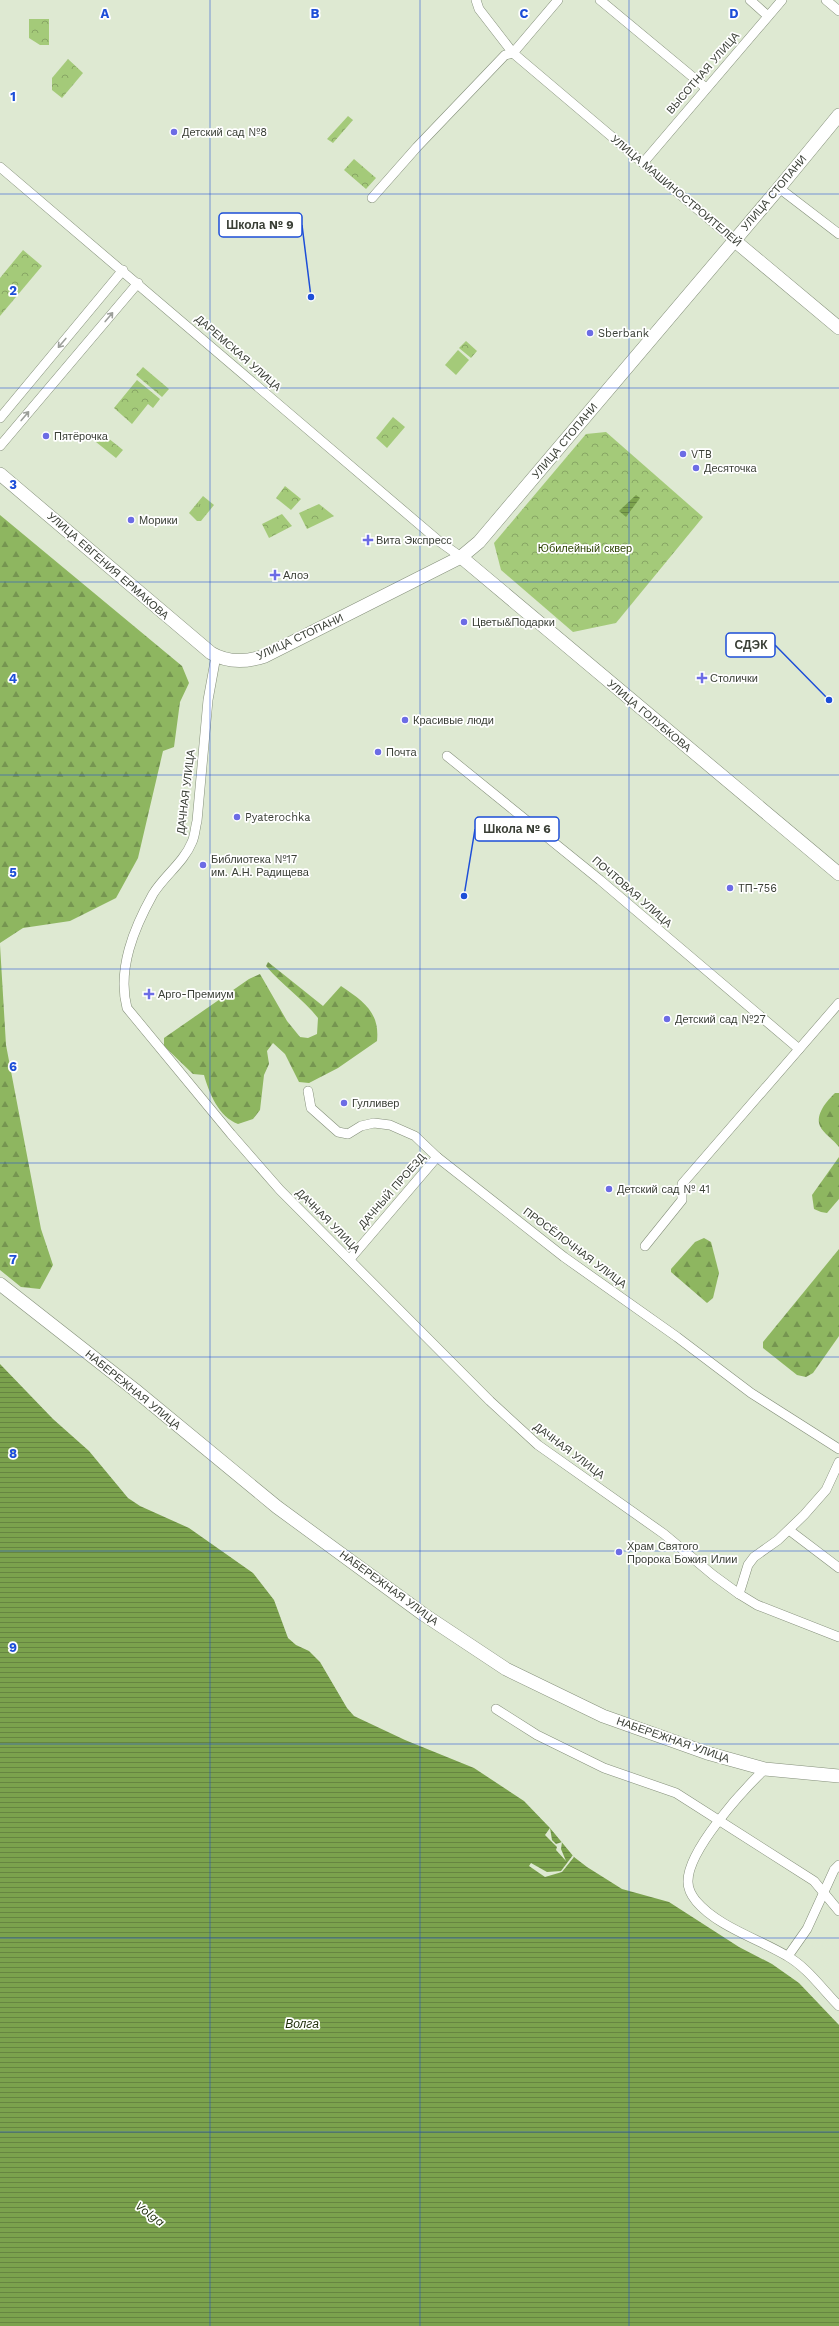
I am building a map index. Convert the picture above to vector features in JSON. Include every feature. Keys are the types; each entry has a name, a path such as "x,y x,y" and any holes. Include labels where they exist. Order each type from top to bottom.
{"street":[{"name":"УЛИЦА МАШИНОСТРОИТЕЛЕЙ","path":"476,0 479,9 513,53 839,328"},
{"path":"372,198 417,147 504,55 513,53 558,0"},
{"path":"600,0 706,88"},
{"path":"750,0 768,16"},
{"name":"ВЫСОТНАЯ УЛИЦА","path":"643,163 782,0"},
{"path":"826,0 839,11"},
{"name":"УЛИЦА СТОПАНИ","path":"216,656 239,661 264,656 460,557 488,533 735,241 839,115"},
{"name":"ДАРЕМСКАЯ УЛИЦА","path":"0,167 123,270 440,542 460,557"},
{"path":"779,188 839,234"},
{"path":"0,418 123,270"},
{"path":"0,446 138,283"},
{"name":"УЛИЦА ЕВГЕНИЯ ЕРМАКОВА","path":"0,474 192,638 216,656"},
{"name":"УЛИЦА ГОЛУБКОВА","path":"460,557 839,874"},
{"name":"ДАЧНАЯ УЛИЦА","path":"216,656 211,681 197,821 192,842 177,866 154,893 124,963 122,992 127,1008 231,1134 280,1190 490,1401 538,1445 664,1534 712,1575 739,1594 757,1605 839,1637"},
{"name":"ПОЧТОВАЯ УЛИЦА","path":"447,756 600,880 799,1049"},
{"path":"645,1246 682,1200 682,1184 839,1002"},
{"name":"ПРОСЁЛОЧНАЯ УЛИЦА","path":"308,1091 311,1108 338,1132 348,1134 361,1126 374,1123 390,1125 415,1136 437,1157 564,1257 677,1337 751,1393 839,1449"},
{"name":"ДАЧНЫЙ ПРОЕЗД","path":"350,1259 437,1157"},
{"name":"НАБЕРЕЖНАЯ УЛИЦА","path":"0,1284 134,1390 277,1507 423,1614 506,1669 603,1716 707,1753 766,1769 839,1776"},
{"path":"739,1594 748,1565 754,1557 789,1530 826,1490 839,1462"},
{"path":"789,1530 839,1568"},
{"path":"496,1709 537,1735 604,1768 676,1793 814,1881 839,1911"},
{"path":"766,1769 745,1788 719,1821 693,1865 688,1881 689,1891 697,1902 712,1914 741,1933 788,1956 810,1973 839,2006"},
{"path":"788,1956 807,1929 834,1870 839,1865"}],"green space":[{"path":"29,19 49,19 49,45 40,45 29,38"},
{"path":"68,59 83,73 62,98 52,90 52,78"},
{"path":"348,116 353,120 333,143 327,139"},
{"path":"354,159 376,178 366,189 344,170"},
{"path":"23,250 42,266 0,316 0,278"},
{"path":"466,341 477,351 471,358 459,348"},
{"path":"458,350 469,360 456,375 445,365"},
{"path":"143,367 169,389 162,397 136,375"},
{"path":"137,380 160,399 153,408 148,404 132,424 114,408"},
{"path":"393,417 405,427 387,448 376,438"},
{"name":"Юбилейный сквер","path":"606,432 703,517 616,623 573,632 501,570 494,543 586,434"},
{"path":"103,434 123,450 116,458 96,442"},
{"path":"285,486 301,499 291,510 276,498"},
{"path":"203,496 214,505 201,521 197,521 189,513"},
{"path":"319,504 334,516 307,529 299,513"},
{"path":"282,514 292,526 269,538 262,524"},
{"path":"0,515 182,666 189,683 180,702 174,747 163,751 138,858 116,898 70,921 23,928 0,943"},
{"path":"0,945 6,1045 41,1229 53,1265 40,1289 21,1287 0,1270"},
{"path":"268,962 323,1006 341,986 349,991 363,1002 373,1015 376,1022 377,1041 338,1068 309,1083 299,1082 285,1054 273,1043 267,1051 269,1064 264,1075 260,1110 253,1119 238,1124 231,1121 220,1110 212,1097 204,1075 193,1074 164,1046 164,1038 249,979 260,974 287,1021 300,1037 308,1038 317,1034 318,1018 266,966"},
{"path":"835,1093 839,1093 839,1147 820,1126 819,1121 820,1112"},
{"path":"839,1157 839,1199 827,1213 821,1212 814,1209 812,1195"},
{"path":"704,1238 711,1242 719,1273 713,1298 707,1303 671,1272 671,1269 695,1242"},
{"path":"839,1249 839,1336 813,1373 806,1377 797,1375 763,1348 763,1342"}],"water":[{"path":"636,495 640,498 626,517 619,511"},
{"name":"Волга","path":"0,1364 53,1419 89,1451 128,1498 140,1506 189,1528 253,1573 274,1600 288,1638 296,1645 309,1651 320,1662 347,1708 354,1716 405,1740 474,1768 524,1801 550,1828 574,1857 587,1867 622,1889 669,1902 739,1947 772,1964 799,1983 839,2025 839,2326 0,2326"}],"pier":[{"path":"550,1828 552,1840 556,1844 562,1842 561,1849 566,1861 556,1850 557,1847 545,1835"},
{"path":"573,1855 574,1857 562,1872 545,1877 529,1866 531,1863 547,1872 561,1871"}],"place":[{"name":"Детский сад №8","path":"174,132"},
{"name":"Школа № 9","path":"311,297"},
{"name":"Sberbank","path":"590,333"},
{"name":"Пятёрочка","path":"46,436"},
{"name":"VTB","path":"683,454"},
{"name":"Десяточка","path":"696,468"},
{"name":"Морики","path":"131,520"},
{"name":"Вита Экспресс","path":"368,540"},
{"name":"Алоэ","path":"275,575"},
{"name":"Цветы&Подарки","path":"464,622"},
{"name":"Столички","path":"702,678"},
{"name":"СДЭК","path":"829,700"},
{"name":"Красивые люди","path":"405,720"},
{"name":"Почта","path":"378,752"},
{"name":"Pyaterochka","path":"237,817"},
{"name":"Библиотека №17 им. А.Н. Радищева","path":"203,865"},
{"name":"ТП-756","path":"730,888"},
{"name":"Школа № 6","path":"464,896"},
{"name":"Арго-Премиум","path":"149,994"},
{"name":"Детский сад №27","path":"667,1019"},
{"name":"Гулливер","path":"344,1103"},
{"name":"Детский сад № 41","path":"609,1189"},
{"name":"Храм Святого Пророка Божия Илии","path":"619,1552"}],"water label":[{"name":"Volga","path":"150,2214"}]}
